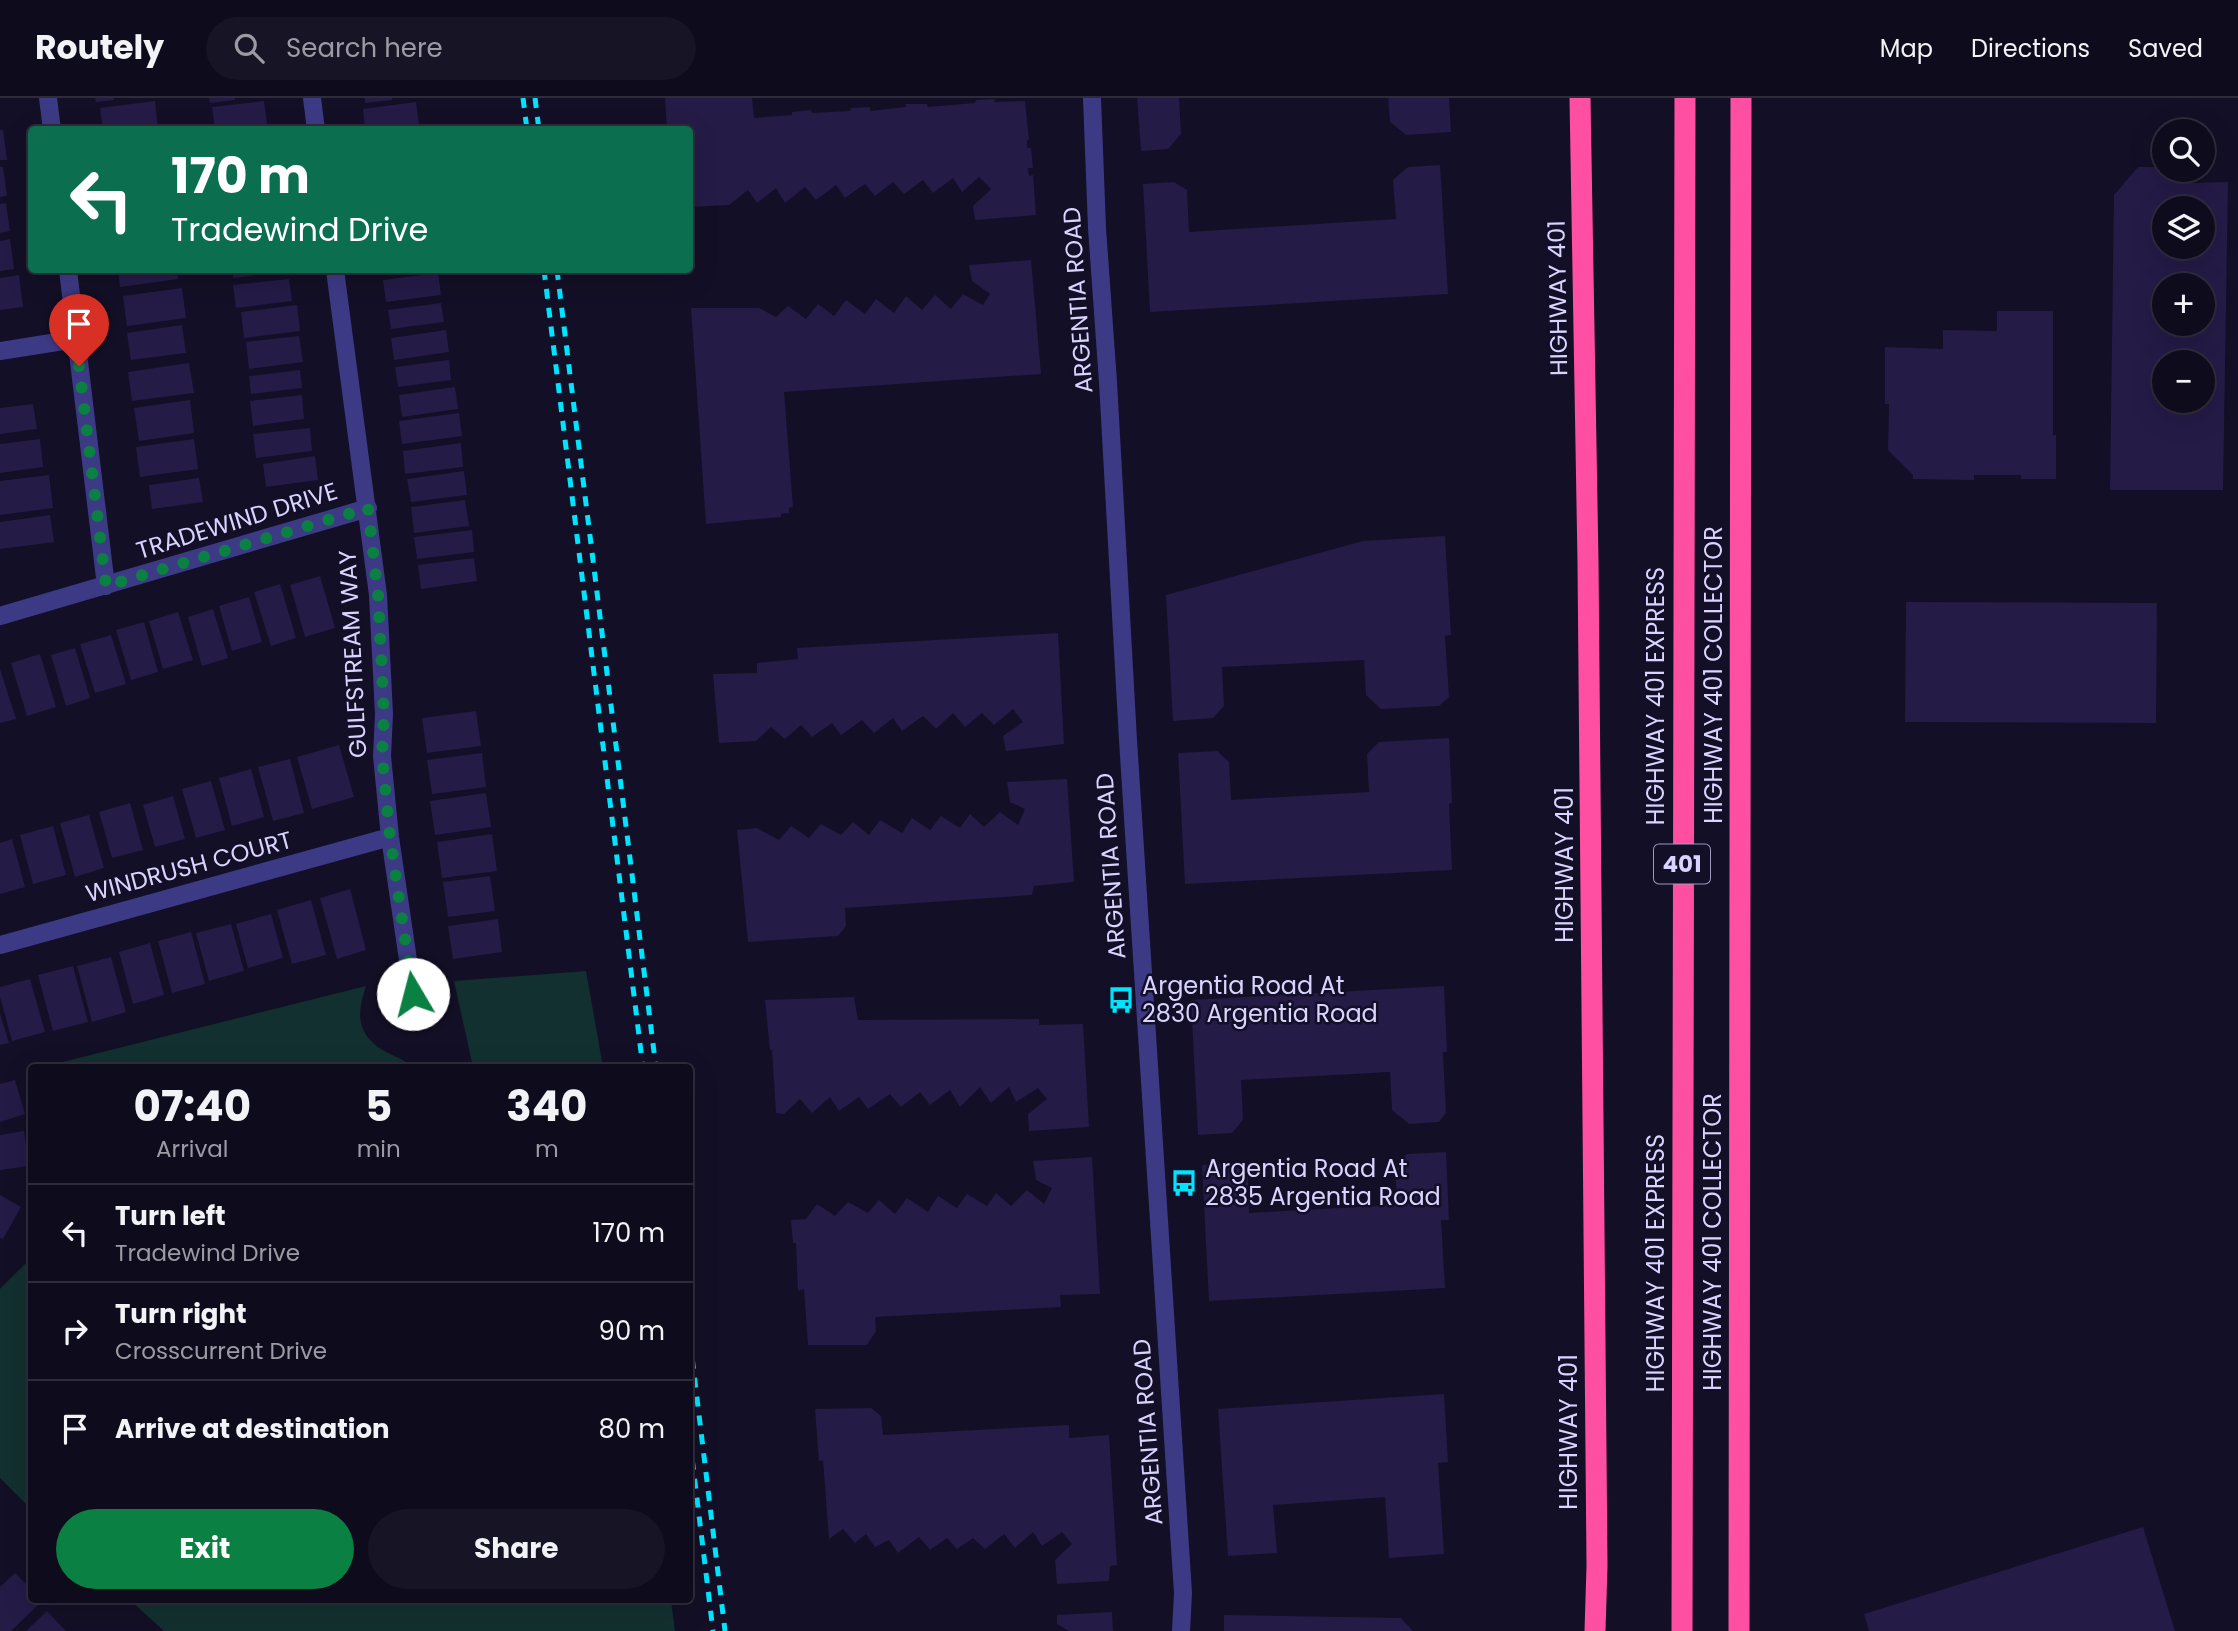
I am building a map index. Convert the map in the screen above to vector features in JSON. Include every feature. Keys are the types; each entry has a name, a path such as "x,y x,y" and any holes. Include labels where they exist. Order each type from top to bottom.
{"highway":[{"name":"HIGHWAY 401","path":"1580,98 1588,575 1597,1552 1595,1631"},
{"name":"HIGHWAY 401 EXPRESS","path":"1682,1631 1685,98"},
{"name":"HIGHWAY 401 COLLECTOR","path":"1739,1631 1741,98"}],"street":[{"path":"48,98 52,126"},
{"path":"312,98 316,126"},
{"name":"ARGENTIA ROAD","path":"1093,98 1097,228 1183,1594 1181,1631"},
{"path":"68,273 106,586"},
{"name":"GULFSTREAM WAY","path":"335,273 378,595 384,714 382,756 390,837 413,994"},
{"path":"0,351 76,339"},
{"name":"TRADEWIND DRIVE","path":"0,616 368,508"},
{"name":"WINDRUSH COURT","path":"0,945 390,837"}],"green space":[{"path":"586,971 602,1064 472,1064 454,981"},
{"path":"366,986 360,1011 365,1034 378,1047 408,1064 59,1064"},
{"path":"28,1261 28,1506 0,1478 0,1289"},
{"path":"133,1603 671,1603 675,1631 164,1631"}],"building":[{"path":"95,98 114,98 114,100 96,102"},
{"path":"209,98 235,98 235,100 210,103"},
{"path":"365,98 392,98 392,100 365,103"},
{"path":"665,98 752,98 754,118 792,115 792,112 811,110 812,113 870,107 870,111 906,107 906,104 927,104 928,107 975,103 976,100 1025,101 1029,140 1027,148 1031,148 1033,168 1028,168 1029,176 1033,175 1036,215 975,220 973,206 991,189 979,177 962,192 953,178 933,193 923,180 904,194 893,182 875,196 865,184 845,198 836,185 816,200 805,187 785,203 776,188 757,203 748,190 729,205 693,207 693,126 667,126"},
{"path":"1137,98 1179,98 1181,134 1168,149 1141,151"},
{"path":"1388,98 1449,98 1451,132 1406,135 1390,122"},
{"path":"155,101 158,126 102,126 100,108"},
{"path":"264,101 267,124 214,126 212,107"},
{"path":"416,102 419,125 365,126 363,109"},
{"path":"0,130 3,130 7,160 0,160"},
{"path":"1440,165 1448,294 1150,312 1143,184 1174,182 1187,190 1189,232 1396,219 1393,180 1408,167"},
{"path":"0,167 3,167 7,196 0,197"},
{"path":"2138,167 2152,167 2152,182 2228,182 2223,490 2110,490 2114,195"},
{"path":"6,203 10,231 0,233 0,204"},
{"path":"10,239 14,269 0,271 0,241"},
{"path":"1031,260 1041,374 784,392 793,507 789,508 789,513 781,514 781,517 706,524 691,308 759,308 776,317 788,306 806,319 818,304 834,316 846,300 865,314 876,299 894,313 906,296 922,310 935,295 951,309 963,294 983,305 990,294 972,281 969,265"},
{"path":"118,273 177,273 178,279 120,287"},
{"path":"232,273 272,273 233,278"},
{"path":"438,273 441,295 386,302 383,280"},
{"path":"19,275 23,307 0,310 0,278"},
{"path":"289,279 292,301 236,308 233,285"},
{"path":"182,288 186,318 127,326 123,296"},
{"path":"441,303 444,322 391,329 388,310"},
{"path":"297,305 300,331 244,338 241,312"},
{"path":"1997,311 2053,311 2053,435 2056,435 2056,479 2021,479 2021,475 1974,475 1974,480 1913,479 1913,475 1888,450 1889,404 1885,404 1885,347 1943,349 1943,330 1997,331"},
{"path":"182,325 186,353 131,360 127,333"},
{"path":"446,330 449,352 394,360 391,338"},
{"path":"299,336 303,362 249,369 246,342"},
{"path":"449,360 451,380 398,387 395,367"},
{"path":"189,363 194,393 132,401 128,372"},
{"path":"300,370 302,388 251,394 249,376"},
{"path":"455,387 458,409 402,417 399,395"},
{"path":"302,395 304,419 253,426 250,401"},
{"path":"190,400 194,433 139,441 134,408"},
{"path":"33,404 37,429 0,434 0,408"},
{"path":"459,413 462,436 402,444 399,421"},
{"path":"310,428 312,451 256,458 253,434"},
{"path":"40,439 43,467 0,473 0,444"},
{"path":"194,439 198,469 140,477 136,447"},
{"path":"461,443 463,467 405,474 403,451"},
{"path":"315,456 318,480 266,487 263,464"},
{"path":"464,471 467,495 411,502 407,479"},
{"path":"49,475 53,508 0,515 0,481"},
{"path":"199,478 203,502 152,509 149,485"},
{"path":"465,500 469,526 414,533 411,507"},
{"path":"50,515 54,542 0,549 0,522"},
{"path":"472,530 474,552 417,559 414,537"},
{"path":"1445,536 1451,635 1445,636 1449,697 1439,706 1381,709 1366,695 1364,660 1222,667 1224,706 1213,718 1173,721 1166,595 1363,541"},
{"path":"474,558 477,581 421,589 418,565"},
{"path":"320,576 335,628 305,637 290,585"},
{"path":"280,584 296,638 271,646 254,592"},
{"path":"249,597 262,642 232,651 219,606"},
{"path":"1906,602 2157,603 2156,723 1905,722"},
{"path":"213,609 228,658 202,666 188,617"},
{"path":"178,612 193,660 163,669 149,621"},
{"path":"144,622 158,672 131,680 116,630"},
{"path":"1058,633 1064,744 1006,751 1003,736 1023,722 1013,709 994,725 982,713 965,727 953,713 936,729 923,716 902,731 893,718 874,733 862,720 841,735 832,723 812,737 801,725 785,739 771,727 756,741 719,743 713,674 757,673 757,663 798,659 797,648"},
{"path":"111,635 126,684 95,693 80,644"},
{"path":"75,648 90,698 66,706 51,655"},
{"path":"40,654 56,707 27,716 11,663"},
{"path":"0,669 16,719 0,723"},
{"path":"476,711 481,746 427,753 422,718"},
{"path":"1449,738 1452,870 1185,884 1178,753 1217,751 1229,762 1231,800 1369,792 1367,754 1379,742"},
{"path":"339,745 354,797 312,809 297,757"},
{"path":"482,753 486,787 432,794 427,760"},
{"path":"290,759 304,813 273,821 258,767"},
{"path":"251,769 264,817 232,826 219,778"},
{"path":"1067,779 1074,882 1034,886 1032,895 845,908 846,926 838,936 748,942 737,830 757,828 779,840 791,826 809,838 821,824 841,835 853,822 869,835 880,820 902,833 912,818 930,830 941,816 960,828 970,814 984,827 1000,812 1018,825 1025,809 1010,802 1007,782"},
{"path":"211,781 225,830 196,838 182,789"},
{"path":"486,793 491,827 435,835 430,801"},
{"path":"173,796 185,839 155,847 143,805"},
{"path":"130,803 143,850 112,858 99,812"},
{"path":"89,815 104,868 75,877 60,823"},
{"path":"53,826 66,875 33,884 20,835"},
{"path":"492,834 497,871 442,878 437,842"},
{"path":"12,839 25,887 0,894 0,843"},
{"path":"490,876 495,911 448,917 443,882"},
{"path":"350,889 366,950 337,959 320,898"},
{"path":"311,900 326,955 292,964 277,910"},
{"path":"271,914 283,958 248,968 236,924"},
{"path":"498,919 502,952 453,959 448,926"},
{"path":"231,924 244,971 209,981 196,933"},
{"path":"191,932 205,984 172,993 158,941"},
{"path":"150,943 164,995 133,1004 119,952"},
{"path":"111,957 126,1012 92,1022 77,966"},
{"path":"73,966 88,1022 53,1031 38,975"},
{"path":"30,979 45,1032 12,1041 0,997 0,987"},
{"path":"1444,986 1446,1113 1439,1122 1409,1124 1392,1110 1390,1072 1241,1080 1243,1120 1232,1133 1198,1135 1191,1000"},
{"path":"854,997 858,1020 1039,1019 1039,1025 1083,1024 1089,1127 1029,1131 1028,1114 1047,1099 1038,1088 1016,1102 1009,1087 991,1103 980,1087 960,1107 950,1090 930,1105 920,1092 901,1107 890,1094 868,1109 859,1097 839,1111 830,1097 812,1113 800,1099 784,1114 776,1113 772,1050 765,1000"},
{"path":"0,1013 9,1043 0,1045"},
{"path":"15,1080 25,1114 0,1122 0,1084"},
{"path":"24,1131 28,1166 0,1170 0,1135"},
{"path":"1446,1152 1449,1220 1441,1220 1445,1288 1209,1301 1202,1165 1233,1164 1248,1176 1249,1213 1397,1205 1395,1165 1407,1154"},
{"path":"1092,1157 1100,1294 1060,1295 1061,1307 875,1317 876,1331 867,1345 808,1345 804,1289 798,1291 796,1243 793,1243 791,1220 806,1219 817,1204 835,1216 848,1202 868,1213 879,1200 895,1214 907,1198 928,1212 938,1196 957,1208 967,1194 987,1206 996,1193 1011,1206 1027,1190 1044,1204 1052,1188 1036,1180 1033,1161"},
{"path":"0,1195 21,1207 3,1239 0,1238"},
{"path":"1444,1394 1448,1462 1438,1463 1444,1554 1389,1558 1385,1497 1273,1505 1277,1553 1228,1556 1218,1409"},
{"path":"871,1408 881,1416 883,1435 1069,1425 1069,1438 1109,1435 1117,1565 1110,1566 1109,1581 1057,1584 1055,1560 1072,1544 1062,1532 1042,1546 1033,1532 1015,1548 1004,1534 985,1549 973,1538 957,1549 947,1538 930,1550 919,1537 898,1553 889,1540 875,1547 866,1534 855,1543 843,1529 829,1539 823,1460 819,1461 815,1409"},
{"path":"2143,1527 2175,1631 1869,1631 1864,1614"},
{"path":"15,1573 28,1586 28,1603 40,1603 11,1631 0,1631 0,1587"},
{"path":"47,1611 66,1631 26,1631"},
{"path":"1112,1612 1113,1631 1069,1631 1057,1624 1057,1615"},
{"path":"1224,1615 1401,1618 1413,1631 1224,1631"}],"railway":[{"path":"523,98 526,126"},
{"path":"535,98 538,126"},
{"path":"544,273 643,1064"},
{"path":"557,273 656,1064"},
{"path":"693,1365 725,1631"},
{"path":"693,1466 713,1631"}],"place":[{"name":"Argentia Road At 2830 Argentia Road","path":"1121,1000"},
{"name":"Argentia Road At 2835 Argentia Road","path":"1184,1183"}],"route":[{"path":"79,366 106,586 368,508 378,595 384,714 382,756 390,837 413,994"}]}
